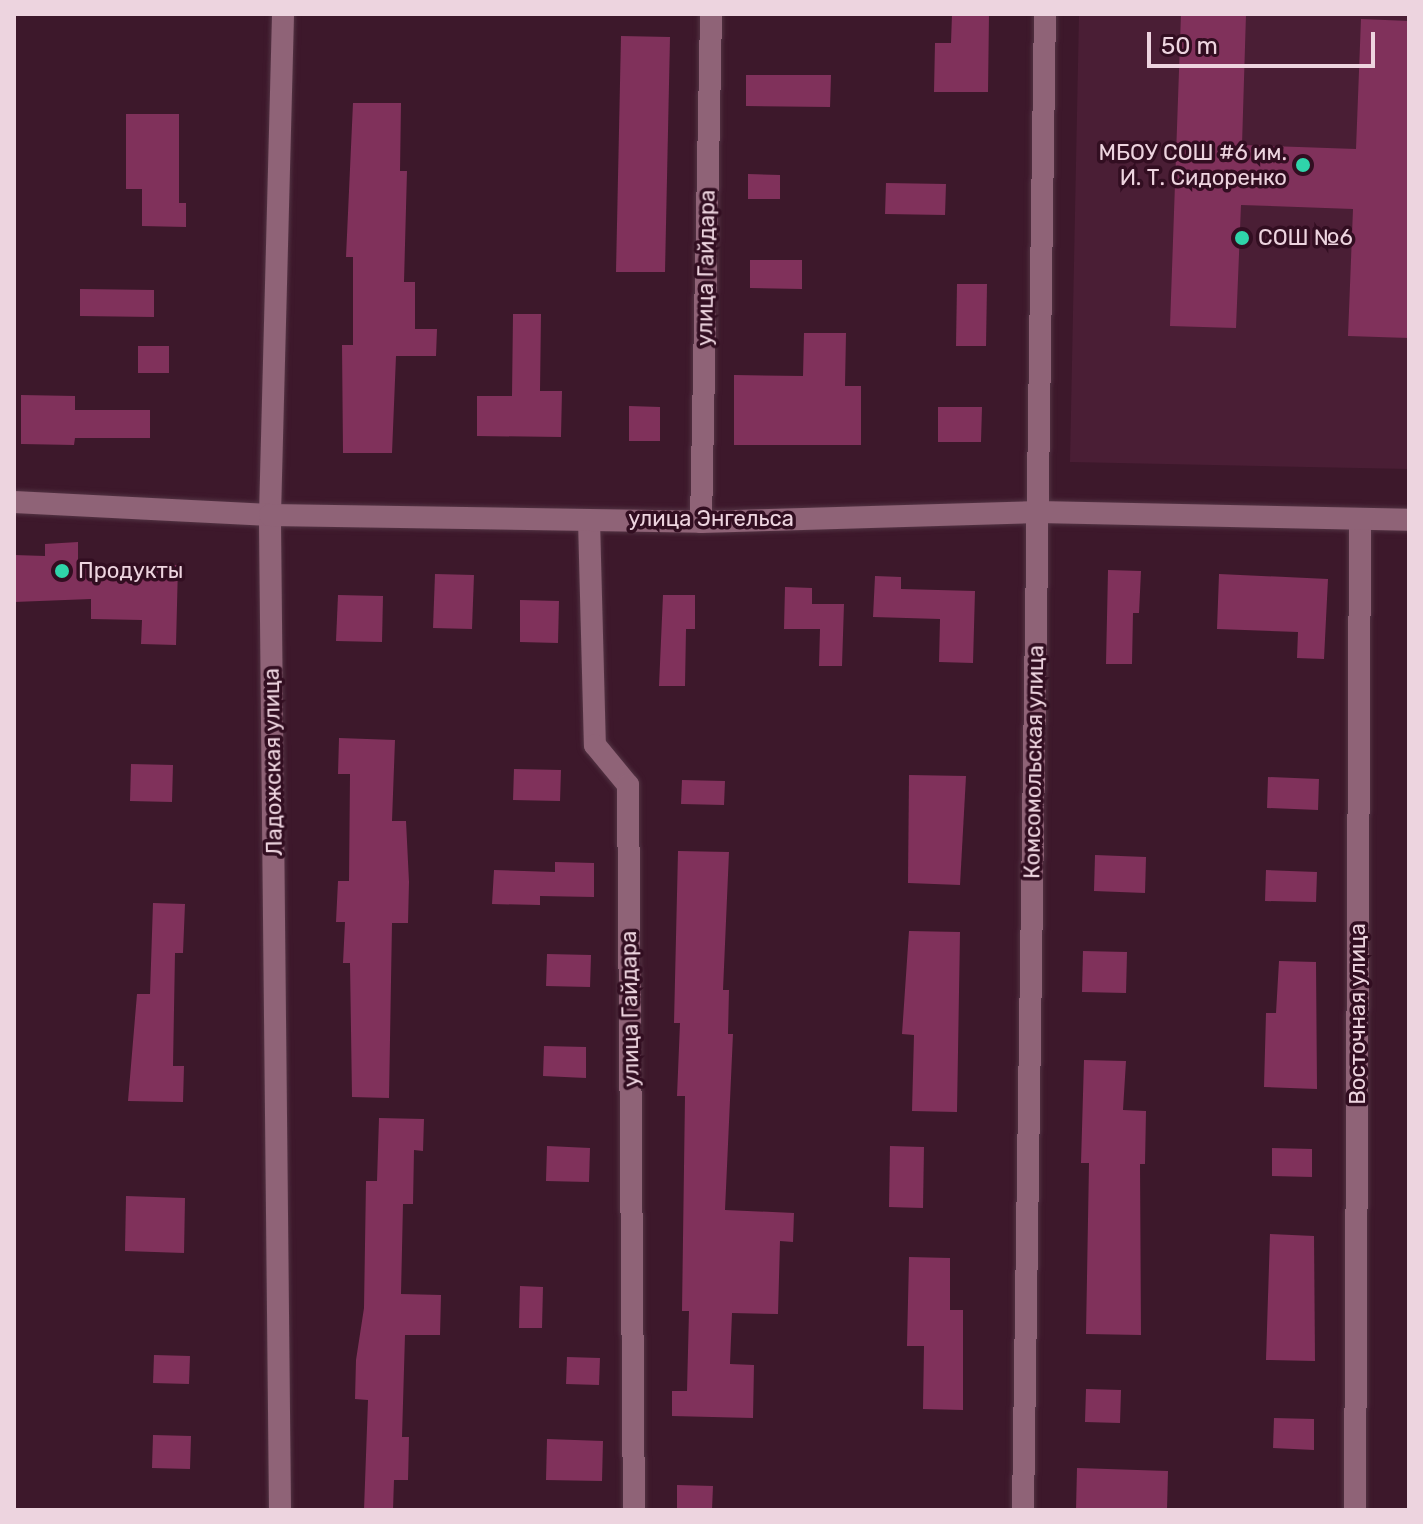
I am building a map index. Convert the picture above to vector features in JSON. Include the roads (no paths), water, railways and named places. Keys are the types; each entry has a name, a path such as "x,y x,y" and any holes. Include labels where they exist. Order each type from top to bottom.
{"street":[{"name":"Ладожская улица","path":"280,1510 270,515 283,14"},
{"name":"улица Гайдара","path":"701,522 711,14"},
{"name":"Комсомольская улица","path":"1023,1510 1045,14"},
{"name":"улица Энгельса","path":"14,502 270,515 701,522 1038,512 1409,520"},
{"name":"Восточная улица","path":"1355,1510 1360,519"},
{"name":"улица Гайдара","path":"589,520 595,745 628,785 634,1510"}],"place":[{"name":"МБОУ СОШ #6 им. И. Т. Сидоренко","path":"1303,165"},
{"name":"СОШ №6","path":"1242,238"},
{"name":"Продукты","path":"62,571"}]}
